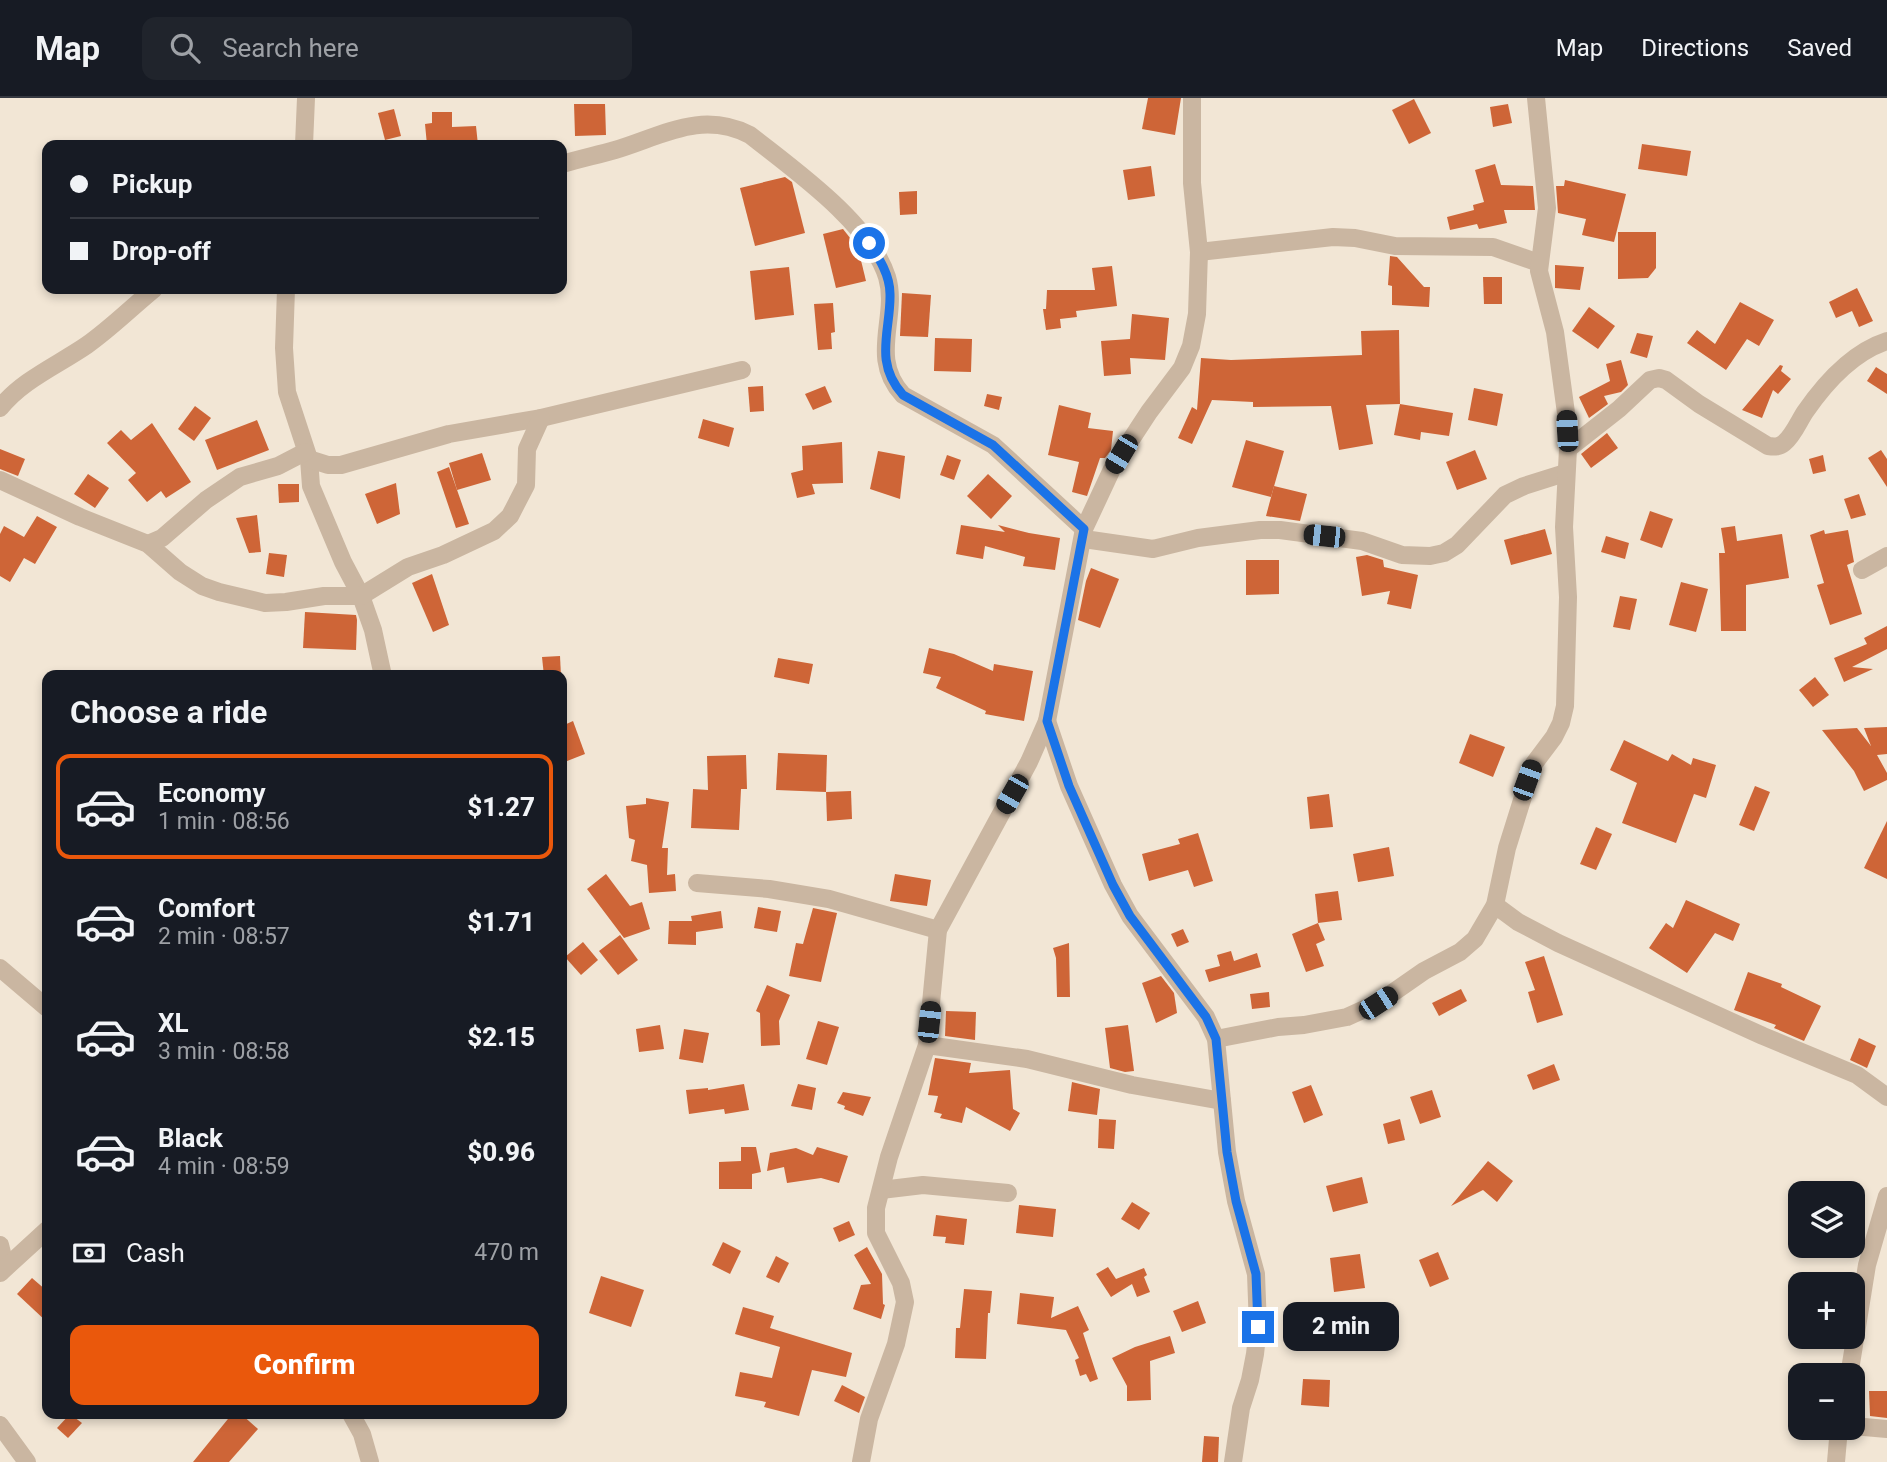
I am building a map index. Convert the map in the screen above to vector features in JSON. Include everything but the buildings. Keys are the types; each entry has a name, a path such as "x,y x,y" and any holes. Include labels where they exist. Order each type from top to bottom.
{"street":[{"path":"304,140 306,98"},
{"path":"861,1462 869,1419 896,1344 905,1301 901,1283 876,1233 876,1208 888,1157 927,1045 938,930 1029,762 1047,721 1084,534 1112,467 1182,368 1191,345 1197,314 1199,252 1192,183 1192,98"},
{"path":"1216,1039 1348,1017 1378,1003 1424,971 1460,952 1475,939 1495,905 1507,848 1533,765 1561,723 1565,706 1568,597 1564,527 1568,449 1555,332 1539,263 1547,208 1536,98"},
{"path":"567,163 616,150 665,131 701,125 732,125 750,135 853,222 880,260 891,293 884,338 894,385 903,395 993,445 1084,534 1153,549 1198,538 1280,530 1362,541 1402,555 1430,556 1444,553 1472,533 1505,495 1565,473"},
{"path":"1199,252 1333,237 1395,246 1493,247 1539,263"},
{"path":"0,408 26,384 89,344 148,294"},
{"path":"286,294 287,392 307,456 311,486 343,562 361,596 373,629 382,670"},
{"path":"1568,449 1619,409 1650,380 1659,378 1768,446 1777,447 1787,441 1816,396 1852,360 1877,344 1887,341"},
{"path":"148,544 162,538 205,500 240,477 307,456 328,465 341,465 449,433 541,418 742,370"},
{"path":"0,480 80,517 148,544 180,572 202,586 265,603 324,596 361,596 408,567 443,555 494,531 510,516 526,485 527,449 541,418"},
{"path":"1862,570 1887,556"},
{"path":"1047,721 1069,786 1113,885 1130,916 1206,1017 1216,1039 1227,1152 1236,1201 1256,1274 1258,1327 1253,1367 1241,1408 1233,1462"},
{"path":"697,883 769,889 830,899 938,930"},
{"path":"1495,905 1518,922 1558,943 1763,1036 1857,1075 1887,1097"},
{"path":"0,968 42,1004"},
{"path":"927,1045 1027,1059 1108,1080 1223,1101"},
{"path":"881,1190 923,1185 1008,1193"},
{"path":"1851,1363 1867,1265 1887,1196"},
{"path":"1,1273 42,1235"},
{"path":"0,1245 1,1273"},
{"path":"354,1419 362,1434 370,1462"},
{"path":"0,1425 27,1462"},
{"path":"1865,1427 1887,1429"},
{"path":"1836,1462 1838,1440"}],"route":[{"path":"869,243 880,260 891,293 884,338 894,385 903,395 993,445 1084,529 1047,721 1069,786 1113,885 1130,916 1206,1017 1216,1039 1227,1152 1236,1201 1256,1274 1258,1327"}]}
